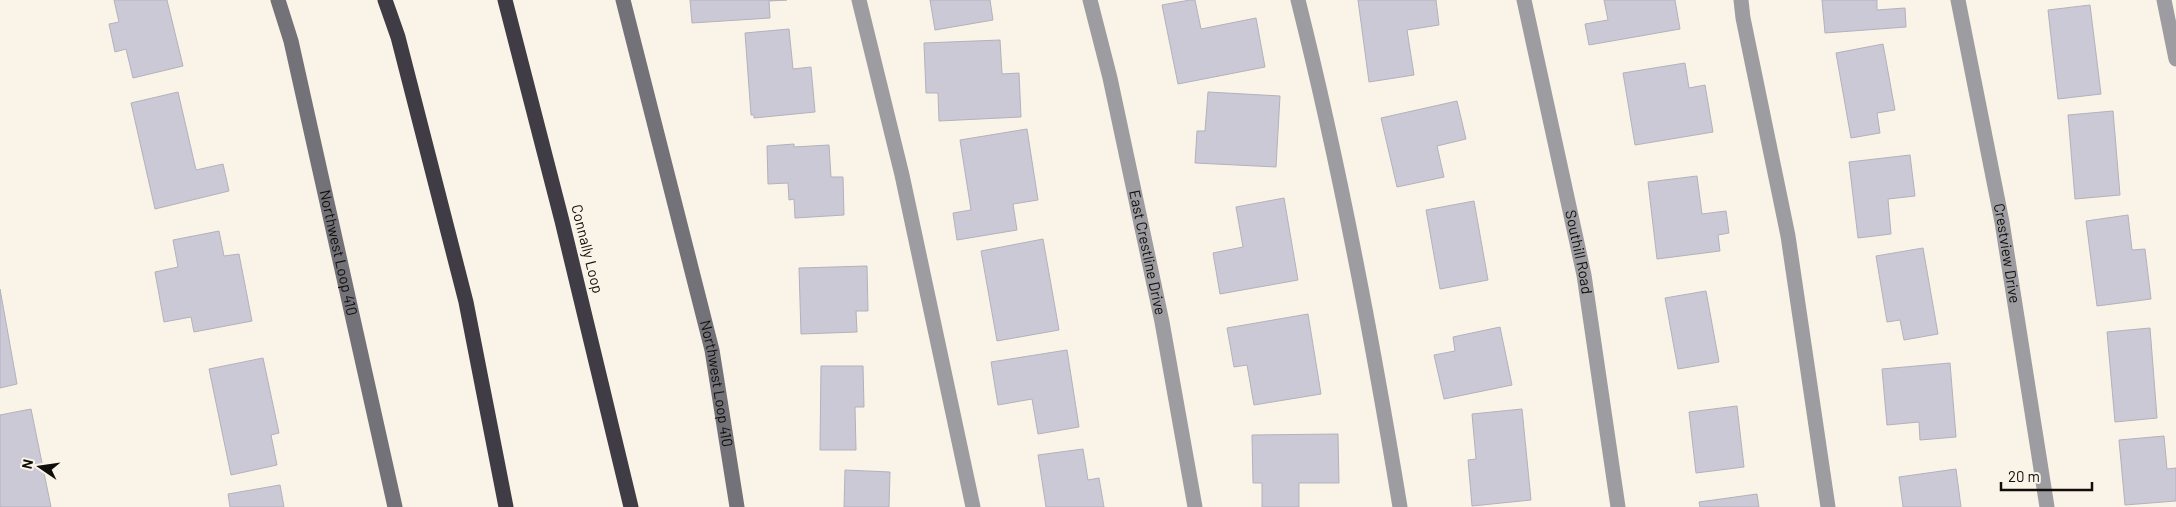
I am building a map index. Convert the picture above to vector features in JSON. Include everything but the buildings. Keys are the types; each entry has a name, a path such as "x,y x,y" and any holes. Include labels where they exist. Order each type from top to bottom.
{"highway":[{"path":"385,0 398,37 466,302 506,507"},
{"name":"Connally Loop","path":"505,0 562,221 631,507"}],"main road":[{"name":"Northwest Loop 410","path":"278,0 291,41 396,507"},
{"name":"Northwest Loop 410","path":"623,0 712,350 737,507"}],"street":[{"path":"859,0 902,175 973,507"},
{"name":"East Crestline Drive","path":"1090,0 1110,78 1162,322 1195,507"},
{"path":"1298,0 1316,71 1380,384 1400,507"},
{"name":"Southill Road","path":"1524,0 1584,276 1618,507"},
{"path":"1741,0 1743,18 1788,236 1828,507"},
{"name":"Crestview Drive","path":"1958,0 2002,222 2047,507"},
{"path":"2164,0 2176,59"}]}
